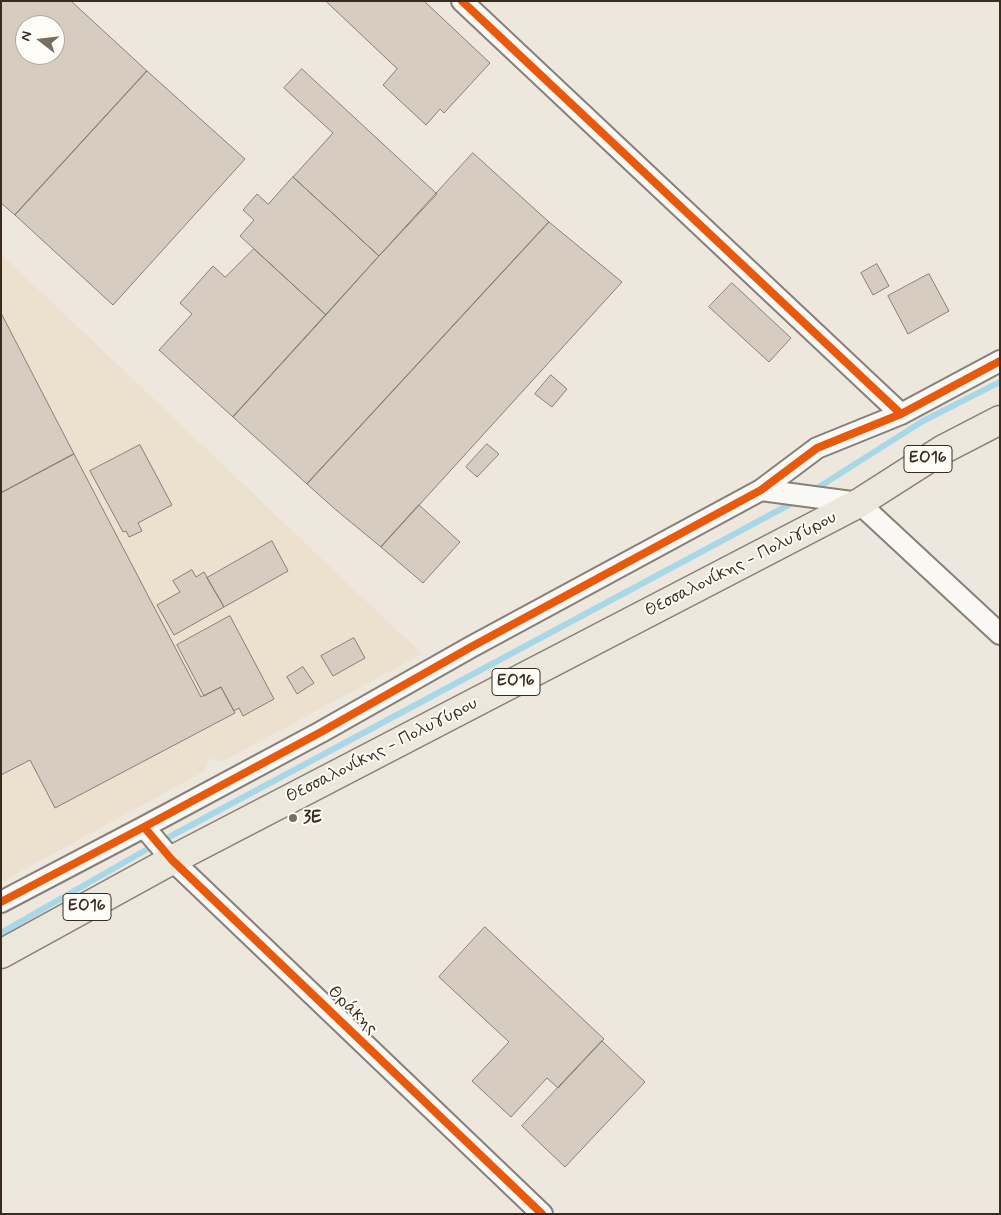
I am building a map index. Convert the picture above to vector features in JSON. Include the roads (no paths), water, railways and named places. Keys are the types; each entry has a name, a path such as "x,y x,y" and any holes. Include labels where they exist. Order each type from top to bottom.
{"main road":[{"name":"Θεσσαλονίκης - Πολυγύρου","path":"1,954 172,860 859,503 942,450 1000,420"}],"street":[{"path":"462,1 901,414"},
{"path":"1,902 321,732 470,647 761,490 817,448 901,414 1000,361"},
{"path":"761,490 859,503 1000,634"},
{"name":"Θράκης","path":"144,827 172,860 542,1214"}],"waterway":[{"path":"811,492 923,421 1000,382"},
{"path":"1,933 158,843 796,501"}],"place":[{"name":"3Ε","path":"293,818"}]}
